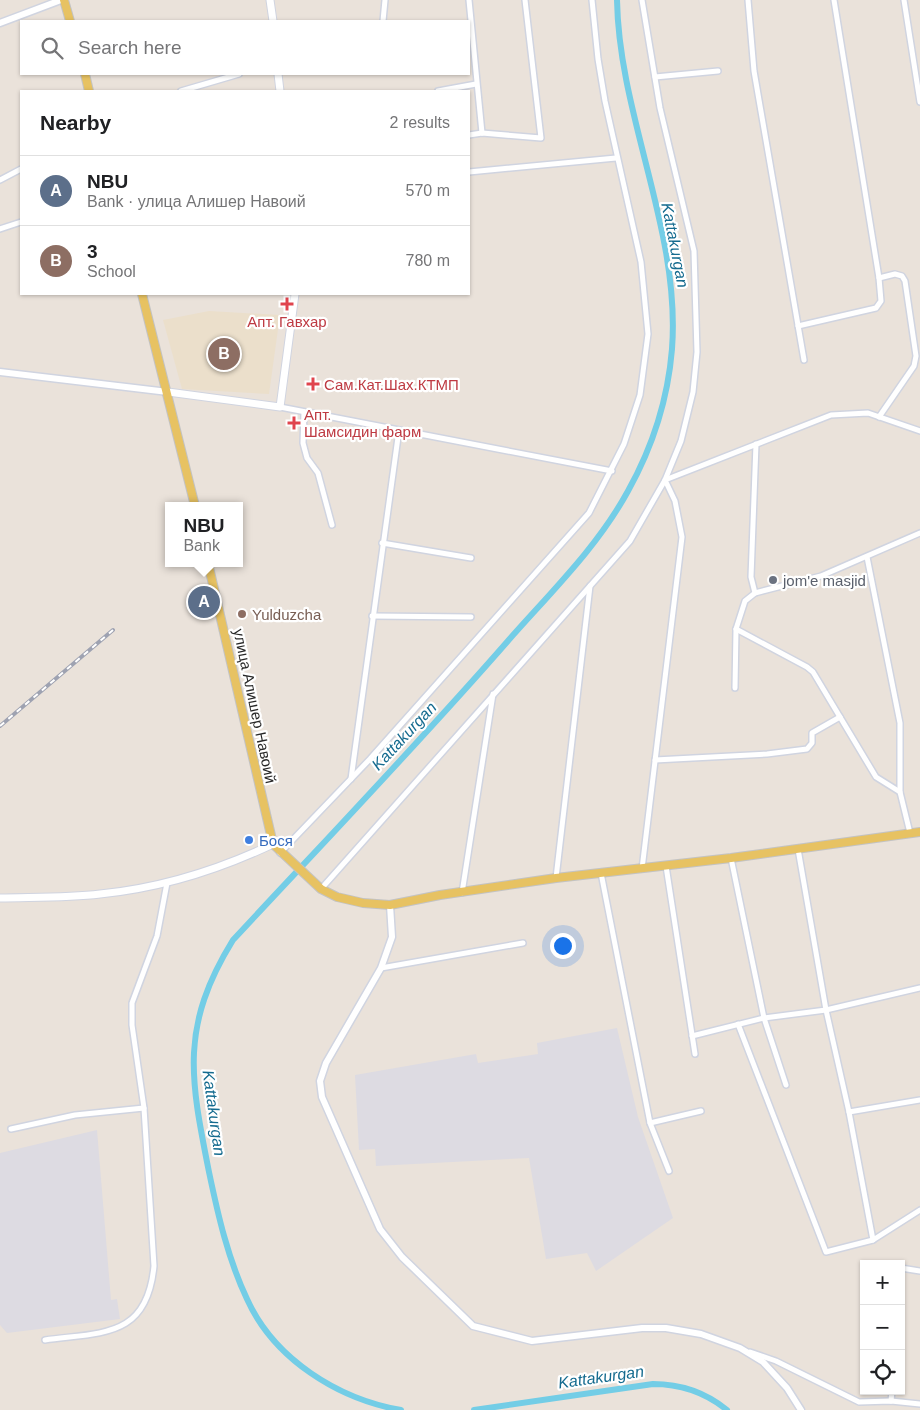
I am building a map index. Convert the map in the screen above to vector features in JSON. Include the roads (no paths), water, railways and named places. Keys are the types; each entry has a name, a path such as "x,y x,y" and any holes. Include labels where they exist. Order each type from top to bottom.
{"main road":[{"path":"63,0 70,20"},
{"path":"270,0 273,20"},
{"path":"84,75 89,90"},
{"path":"278,75 280,90"},
{"path":"142,295 194,502"},
{"path":"168,392 280,407 295,295"},
{"name":"улица Алишер Навоий","path":"209,567 273,844 280,853 321,889 354,902 390,905 440,895 462,894 556,878 732,858 920,832"},
{"path":"0,898 99,894 167,883 234,863 273,844"}],"street":[{"path":"0,23 63,0"},
{"path":"382,20 385,0"},
{"path":"468,0 470,20"},
{"path":"470,135 482,133 541,138 525,0"},
{"path":"280,853 351,780 478,636 519,594 589,513 612,471 624,444 640,395 648,334 640,262 616,158 598,59 592,0"},
{"path":"321,889 630,541 665,480 681,441 693,392 697,352 694,251 660,108 642,0"},
{"path":"748,0 754,71 804,360"},
{"path":"798,326 876,308 881,301 879,278 834,0"},
{"path":"904,0 920,102"},
{"path":"470,21 482,133"},
{"path":"655,77 718,71"},
{"path":"184,90 236,75"},
{"path":"443,90 476,84"},
{"path":"470,172 616,158"},
{"path":"0,180 20,170"},
{"path":"0,229 20,222"},
{"path":"879,278 895,274 902,276 905,281 916,356 914,366 879,417"},
{"path":"0,372 168,392"},
{"path":"280,407 612,471"},
{"path":"304,412 302,443 307,458 318,473 332,525"},
{"path":"665,480 831,415 868,413 920,431"},
{"path":"351,780 399,430"},
{"path":"755,593 751,577 756,444"},
{"path":"642,869 682,537 675,501 665,480"},
{"path":"735,688 736,629 744,601 755,593 821,576 920,533"},
{"path":"382,543 471,558"},
{"path":"867,557 900,723 900,792 910,833"},
{"path":"556,878 590,585"},
{"path":"372,616 471,617"},
{"path":"736,629 806,666 813,672 876,777 900,792"},
{"path":"462,894 494,694"},
{"path":"655,760 767,754 807,749 812,743 812,733 840,717"},
{"path":"798,849 826,1010 849,1112 872,1240"},
{"path":"732,858 764,1018 786,1085"},
{"path":"666,866 695,1054"},
{"path":"600,874 650,1123 669,1171"},
{"path":"45,1340 107,1331 128,1323 139,1315 152,1283 154,1266 144,1108 132,1025 132,1003 157,936 167,883"},
{"path":"390,905 392,937 381,968 326,1063 320,1081 322,1097 380,1229 402,1257 473,1326 532,1341 642,1328 666,1328 700,1334 776,1361 859,1402 891,1401 920,1404"},
{"path":"381,968 523,943"},
{"path":"692,1036 764,1018 826,1010 920,988"},
{"path":"738,1024 826,1252 872,1240 920,1210"},
{"path":"849,1112 920,1100"},
{"path":"11,1129 75,1116 144,1108"},
{"path":"650,1123 701,1110"},
{"path":"905,1269 920,1271"},
{"path":"740,1348 763,1362 788,1388 801,1410"},
{"path":"891,1401 892,1395"}],"waterway":[{"name":"Kattakurgan","path":"401,1410 377,1405 354,1396 310,1373 291,1358 274,1340 259,1321 247,1299 224,1237 202,1138 194,1080 197,1026 204,999 216,971 233,940 405,755 572,570 616,512 637,475 644,458 658,422 667,386 672,349 672,305 667,261 659,218 628,87 620,44 617,0"},
{"name":"Kattakurgan","path":"474,1410 653,1384 664,1384 693,1390 710,1398 727,1410"}],"railway":[{"path":"0,726 113,630"}],"place":[{"name":"Апт. Гавхар","path":"287,304"},
{"name":"3","path":"224,354"},
{"name":"Сам.Кат.Шах.КТМП","path":"313,384"},
{"name":"Апт. Шамсидин фарм","path":"294,423"},
{"name":"jom'e masjid","path":"773,580"},
{"name":"NBU","path":"204,602"},
{"name":"Yulduzcha","path":"242,614"},
{"name":"Бося","path":"249,840"}]}
